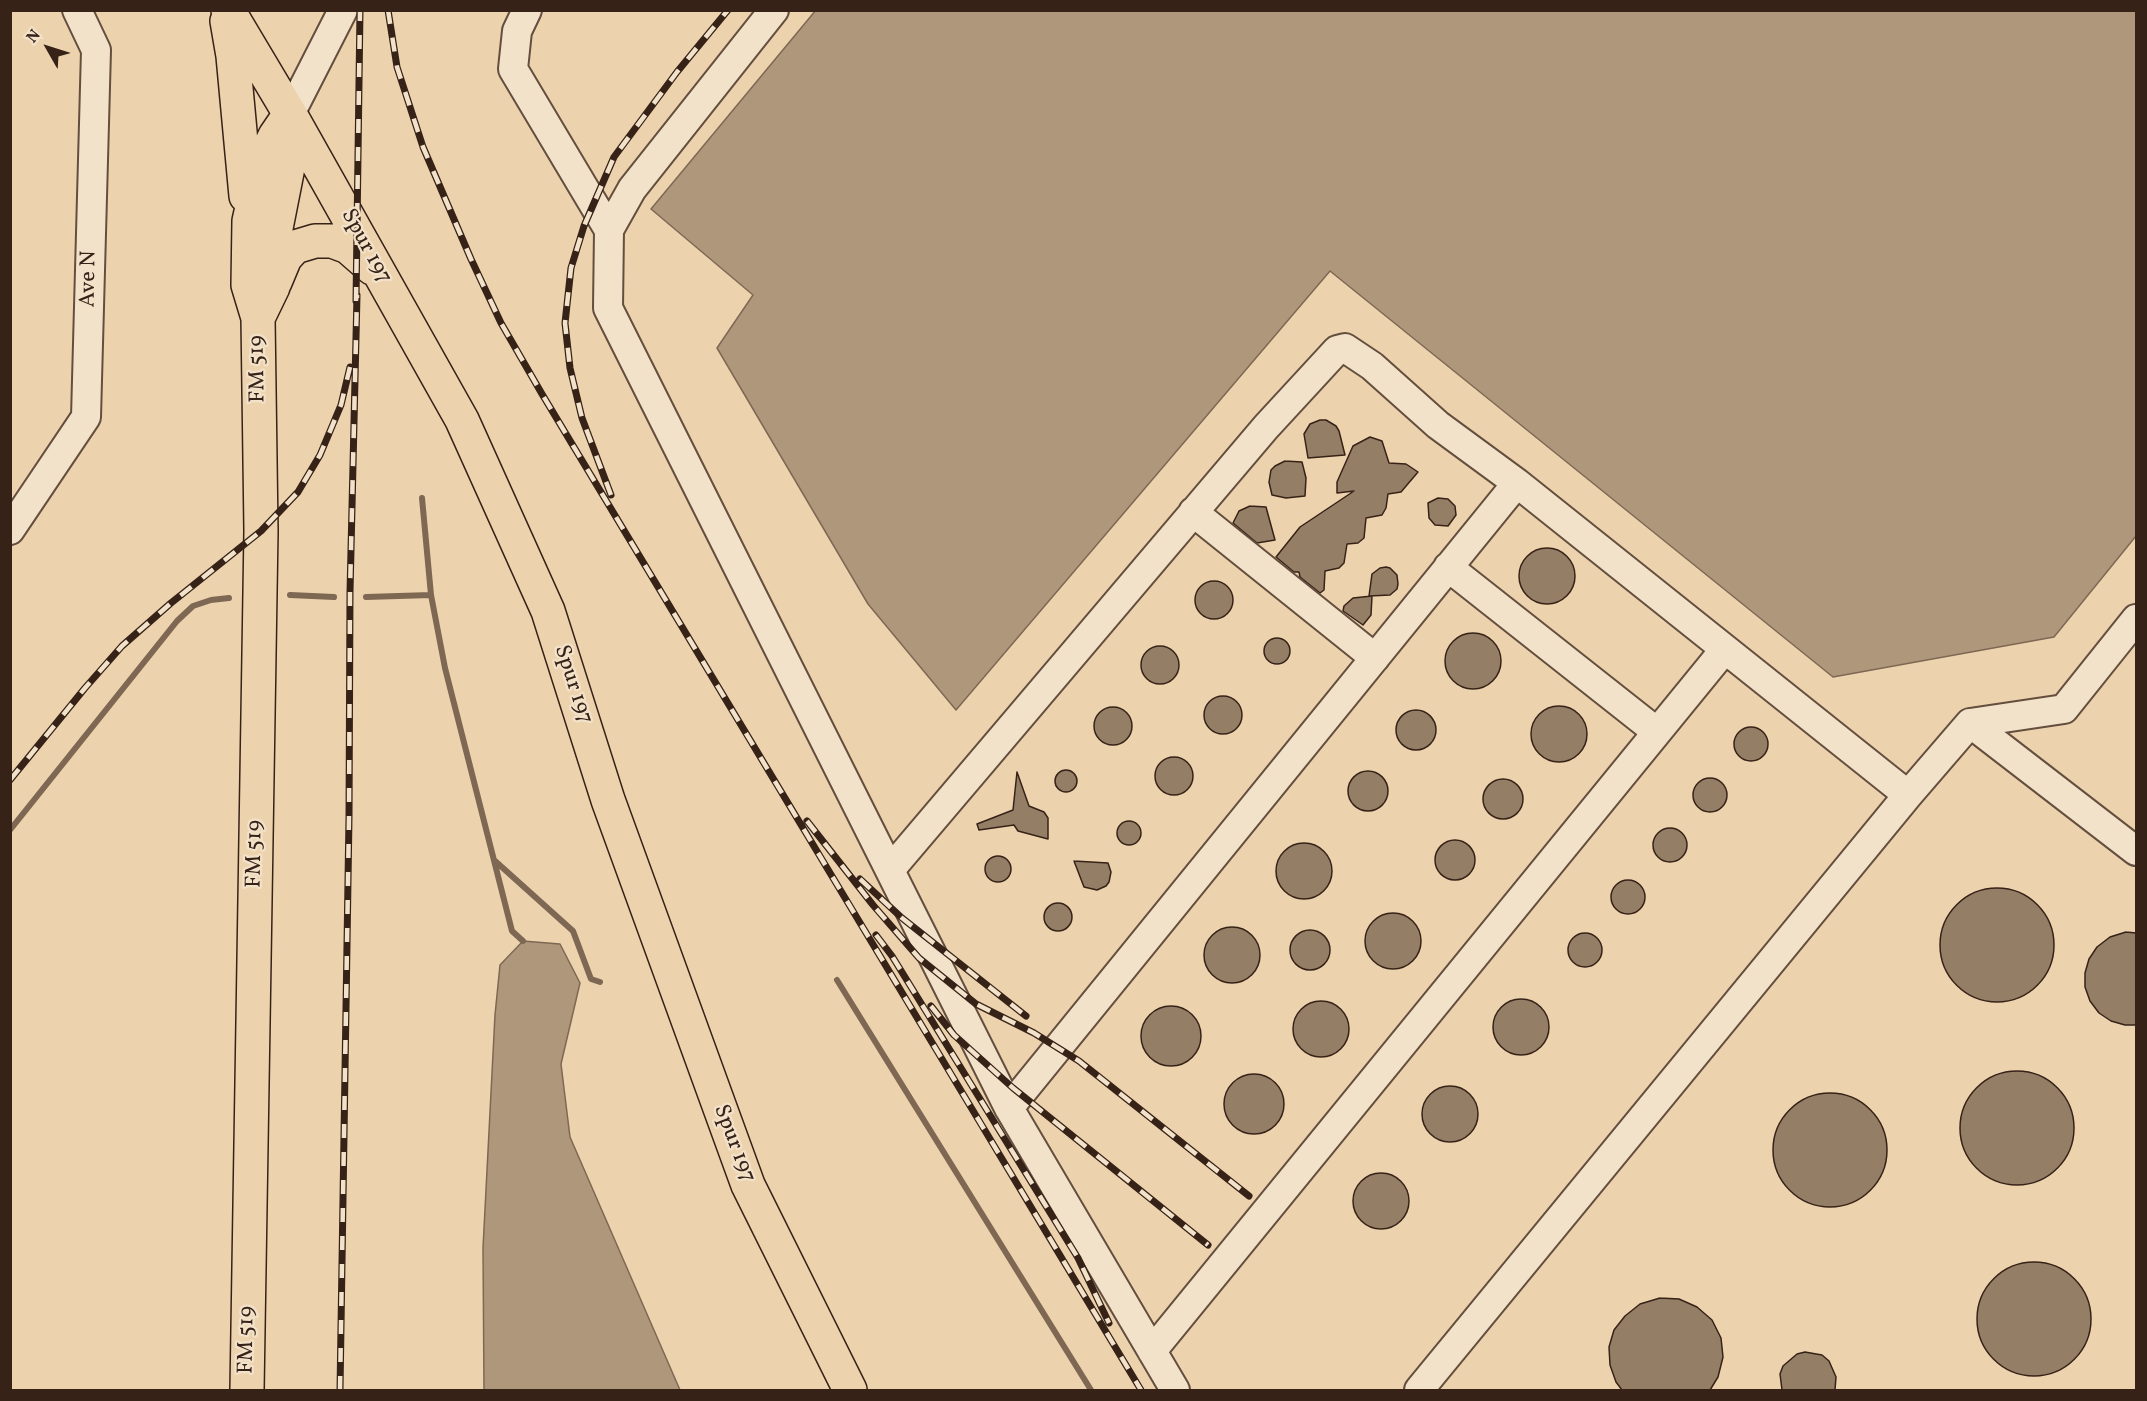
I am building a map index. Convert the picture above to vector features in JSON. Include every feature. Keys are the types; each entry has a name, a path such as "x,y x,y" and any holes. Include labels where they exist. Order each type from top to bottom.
{"main road":[{"name":"Spur 197","path":"226,10 290,114 462,420 548,611 608,800 748,1185 850,1390"},
{"path":"226,10 233,56 249,221"},
{"name":"FM 519","path":"247,1390 261,531 258,318 248,285 249,221 262,163 275,136 290,114"},
{"name":"FM 519","path":"258,318 273,287 276,228 291,153 290,114"},
{"path":"273,287 285,258 295,247 315,241 332,241 348,247 383,278"}],"street":[{"name":"Ave N","path":"10,530 86,417 96,50 77,10"},
{"path":"290,114 343,10"},
{"path":"527,10 517,31 513,69 609,230"},
{"path":"774,10 632,189 609,230 608,308 1009,1108 1175,1390"},
{"path":"890,870 1266,427 1337,350 1345,348 1372,366 1438,425 1517,483 1908,795"},
{"path":"1009,1108 1517,483"},
{"path":"1193,512 1375,658"},
{"path":"1448,567 1658,732"},
{"path":"1419,1390 1908,795 1970,723 2064,709 2136,619"},
{"path":"1152,1351 1725,649"},
{"path":"1970,723 2136,851"}],"shaded area":[{"path":"816,10 2136,11 2136,536 2054,637 1833,677 1330,271 956,710 868,604 717,348 753,295 651,209"},
{"path":"523,941 560,944 580,983 561,1064 570,1137 680,1390 484,1390 483,1248 495,1015 500,965"}],"building":[{"path":"1326,420 1336,426 1345,455 1308,458 1304,434 1310,424"},
{"path":"1370,437 1382,441 1389,463 1406,464 1418,472 1401,492 1388,494 1386,508 1382,515 1366,518 1364,538 1358,543 1347,544 1344,563 1339,568 1325,571 1324,590 1320,593 1300,577 1299,572 1294,572 1276,557 1300,527 1354,491 1337,493 1337,482 1353,446"},
{"path":"1285,461 1302,462 1306,478 1305,496 1286,498 1272,495 1269,482 1271,470"},
{"path":"1438,498 1448,499 1455,506 1456,515 1448,526 1435,525 1429,518 1428,503"},
{"path":"1250,506 1266,507 1275,540 1257,543 1233,523 1239,511"},
{"path":"1547,548 1558,550 1567,556 1573,565 1575,576 1573,587 1567,596 1558,602 1547,604 1536,602 1527,596 1521,587 1519,576 1521,565 1527,556 1536,550"},
{"path":"1386,567 1397,575 1397,589 1390,595 1369,596 1372,574"},
{"path":"1214,581 1227,587 1233,600 1227,613 1214,619 1201,613 1195,600 1201,587"},
{"path":"1372,596 1371,615 1363,625 1343,611 1344,606 1353,598"},
{"path":"1473,633 1484,635 1493,641 1499,650 1501,661 1499,672 1493,681 1484,687 1473,689 1462,687 1453,681 1447,672 1445,661 1447,650 1453,641 1462,635"},
{"path":"1277,638 1286,642 1290,651 1286,660 1277,664 1268,660 1264,651 1268,642"},
{"path":"1160,646 1173,652 1179,665 1173,678 1160,684 1147,678 1141,665 1147,652"},
{"path":"1223,696 1236,702 1242,715 1236,728 1223,734 1210,728 1204,715 1210,702"},
{"path":"1559,706 1570,708 1579,714 1585,723 1587,734 1585,745 1579,754 1570,760 1559,762 1548,760 1539,754 1533,745 1531,734 1533,723 1539,714 1548,708"},
{"path":"1113,707 1126,713 1132,726 1126,739 1113,745 1100,739 1094,726 1100,713"},
{"path":"1416,710 1430,716 1436,730 1430,744 1416,750 1402,744 1396,730 1402,716"},
{"path":"1751,727 1763,732 1768,744 1763,756 1751,761 1739,756 1734,744 1739,732"},
{"path":"1174,757 1187,763 1193,776 1187,789 1174,795 1161,789 1155,776 1161,763"},
{"path":"1066,770 1074,773 1077,781 1074,789 1066,792 1058,789 1055,781 1058,773"},
{"path":"1368,771 1382,777 1388,791 1382,805 1368,811 1354,805 1348,791 1354,777"},
{"path":"1017,772 1029,806 1044,812 1048,818 1048,839 1018,831 1014,825 979,830 977,824 1013,810"},
{"path":"1710,778 1722,783 1727,795 1722,807 1710,812 1698,807 1693,795 1698,783"},
{"path":"1503,779 1517,785 1523,799 1517,813 1503,819 1489,813 1483,799 1489,785"},
{"path":"1129,821 1138,824 1141,833 1138,842 1129,845 1120,842 1117,833 1120,824"},
{"path":"1670,828 1682,833 1687,845 1682,857 1670,862 1658,857 1653,845 1658,833"},
{"path":"1455,840 1469,846 1475,860 1469,874 1455,880 1441,874 1435,860 1441,846"},
{"path":"1304,843 1315,845 1324,851 1330,860 1332,871 1330,882 1324,891 1315,897 1304,899 1293,897 1284,891 1278,882 1276,871 1278,860 1284,851 1293,845"},
{"path":"998,856 1007,860 1011,869 1007,878 998,882 989,878 985,869 989,860"},
{"path":"1074,861 1108,863 1111,872 1109,882 1097,890 1084,887"},
{"path":"1628,880 1640,885 1645,897 1640,909 1628,914 1616,909 1611,897 1616,885"},
{"path":"1997,888 2019,893 2037,905 2049,923 2054,945 2049,967 2037,985 2019,997 1997,1002 1975,997 1957,985 1945,967 1940,945 1945,923 1957,905 1975,893"},
{"path":"1058,903 1068,907 1072,917 1068,927 1058,931 1048,927 1044,917 1048,907"},
{"path":"1393,913 1404,915 1413,921 1419,930 1421,941 1419,952 1413,961 1404,967 1393,969 1382,967 1373,961 1367,952 1365,941 1367,930 1373,921 1382,915"},
{"path":"1232,927 1243,929 1252,935 1258,944 1260,955 1258,966 1252,975 1243,981 1232,983 1221,981 1212,975 1206,966 1204,955 1206,944 1212,935 1221,929"},
{"path":"1310,930 1324,936 1330,950 1324,964 1310,970 1296,964 1290,950 1296,936"},
{"path":"2126,932 2136,933 2136,1025 2111,1021 2099,1013 2090,1001 2085,987 2085,973 2089,959 2097,947 2110,937"},
{"path":"1585,933 1597,938 1602,950 1597,962 1585,967 1573,962 1568,950 1573,938"},
{"path":"1521,999 1532,1001 1541,1007 1547,1016 1549,1027 1547,1038 1541,1047 1532,1053 1521,1055 1510,1053 1501,1047 1495,1038 1493,1027 1495,1016 1501,1007 1510,1001"},
{"path":"1321,1001 1332,1003 1341,1009 1347,1018 1349,1029 1347,1040 1341,1049 1332,1055 1321,1057 1310,1055 1301,1049 1295,1040 1293,1029 1295,1018 1301,1009 1310,1003"},
{"path":"1171,1006 1188,1011 1196,1019 1201,1036 1196,1053 1188,1061 1171,1066 1154,1061 1146,1053 1141,1036 1146,1019 1154,1011"},
{"path":"2017,1071 2039,1076 2057,1088 2069,1106 2074,1128 2069,1150 2057,1168 2039,1180 2017,1185 1995,1180 1977,1168 1965,1150 1960,1128 1965,1106 1977,1088 1995,1076"},
{"path":"1254,1074 1271,1079 1279,1087 1284,1104 1279,1121 1271,1129 1254,1134 1237,1129 1229,1121 1224,1104 1229,1087 1237,1079"},
{"path":"1450,1086 1461,1088 1470,1094 1476,1103 1478,1114 1476,1125 1470,1134 1461,1140 1450,1142 1439,1140 1430,1134 1424,1125 1422,1114 1424,1103 1430,1094 1439,1088"},
{"path":"1830,1093 1852,1098 1870,1110 1882,1128 1887,1150 1882,1172 1870,1190 1852,1202 1830,1207 1808,1202 1790,1190 1778,1172 1773,1150 1778,1128 1790,1110 1808,1098"},
{"path":"1381,1173 1392,1175 1401,1181 1407,1190 1409,1201 1407,1212 1401,1221 1392,1227 1381,1229 1370,1227 1361,1221 1355,1212 1353,1201 1355,1190 1361,1181 1370,1175"},
{"path":"2034,1262 2056,1267 2074,1279 2086,1297 2091,1319 2086,1341 2074,1359 2056,1371 2034,1376 2012,1371 1994,1359 1982,1341 1977,1319 1982,1297 1994,1279 2012,1267"},
{"path":"1660,1298 1679,1299 1697,1307 1712,1320 1721,1338 1723,1357 1718,1377 1710,1390 1622,1390 1616,1382 1610,1365 1609,1347 1614,1330 1625,1316 1640,1304"},
{"path":"1805,1352 1822,1355 1829,1361 1836,1377 1835,1390 1782,1390 1780,1374 1783,1366 1797,1354"}],"waterway":[{"path":"422,498 431,595 445,668 512,931 523,941"},
{"path":"290,595 334,597"},
{"path":"366,597 431,595"},
{"path":"10,830 177,621 193,606 211,600 229,598"},
{"path":"494,860 573,931 591,979 600,982"},
{"path":"837,980 1091,1390"}],"railway":[{"path":"356,301 360,10"},
{"path":"388,10 397,67 423,147 501,323 1141,1390"},
{"path":"611,495 582,418 570,368 565,323 571,268 584,226 614,157 677,72 728,10"},
{"path":"340,1390 349,817 350,592 357,295"},
{"path":"10,780 122,646 171,603 261,531 298,492 320,455 341,405 350,367"},
{"path":"807,821 873,905 919,958 976,1004 1034,1033 1079,1061 1249,1196"},
{"path":"860,879 902,918 1026,1016"},
{"path":"876,935 892,956 1078,1258 1109,1323"},
{"path":"931,1006 954,1035 1013,1088 1208,1245"}]}
